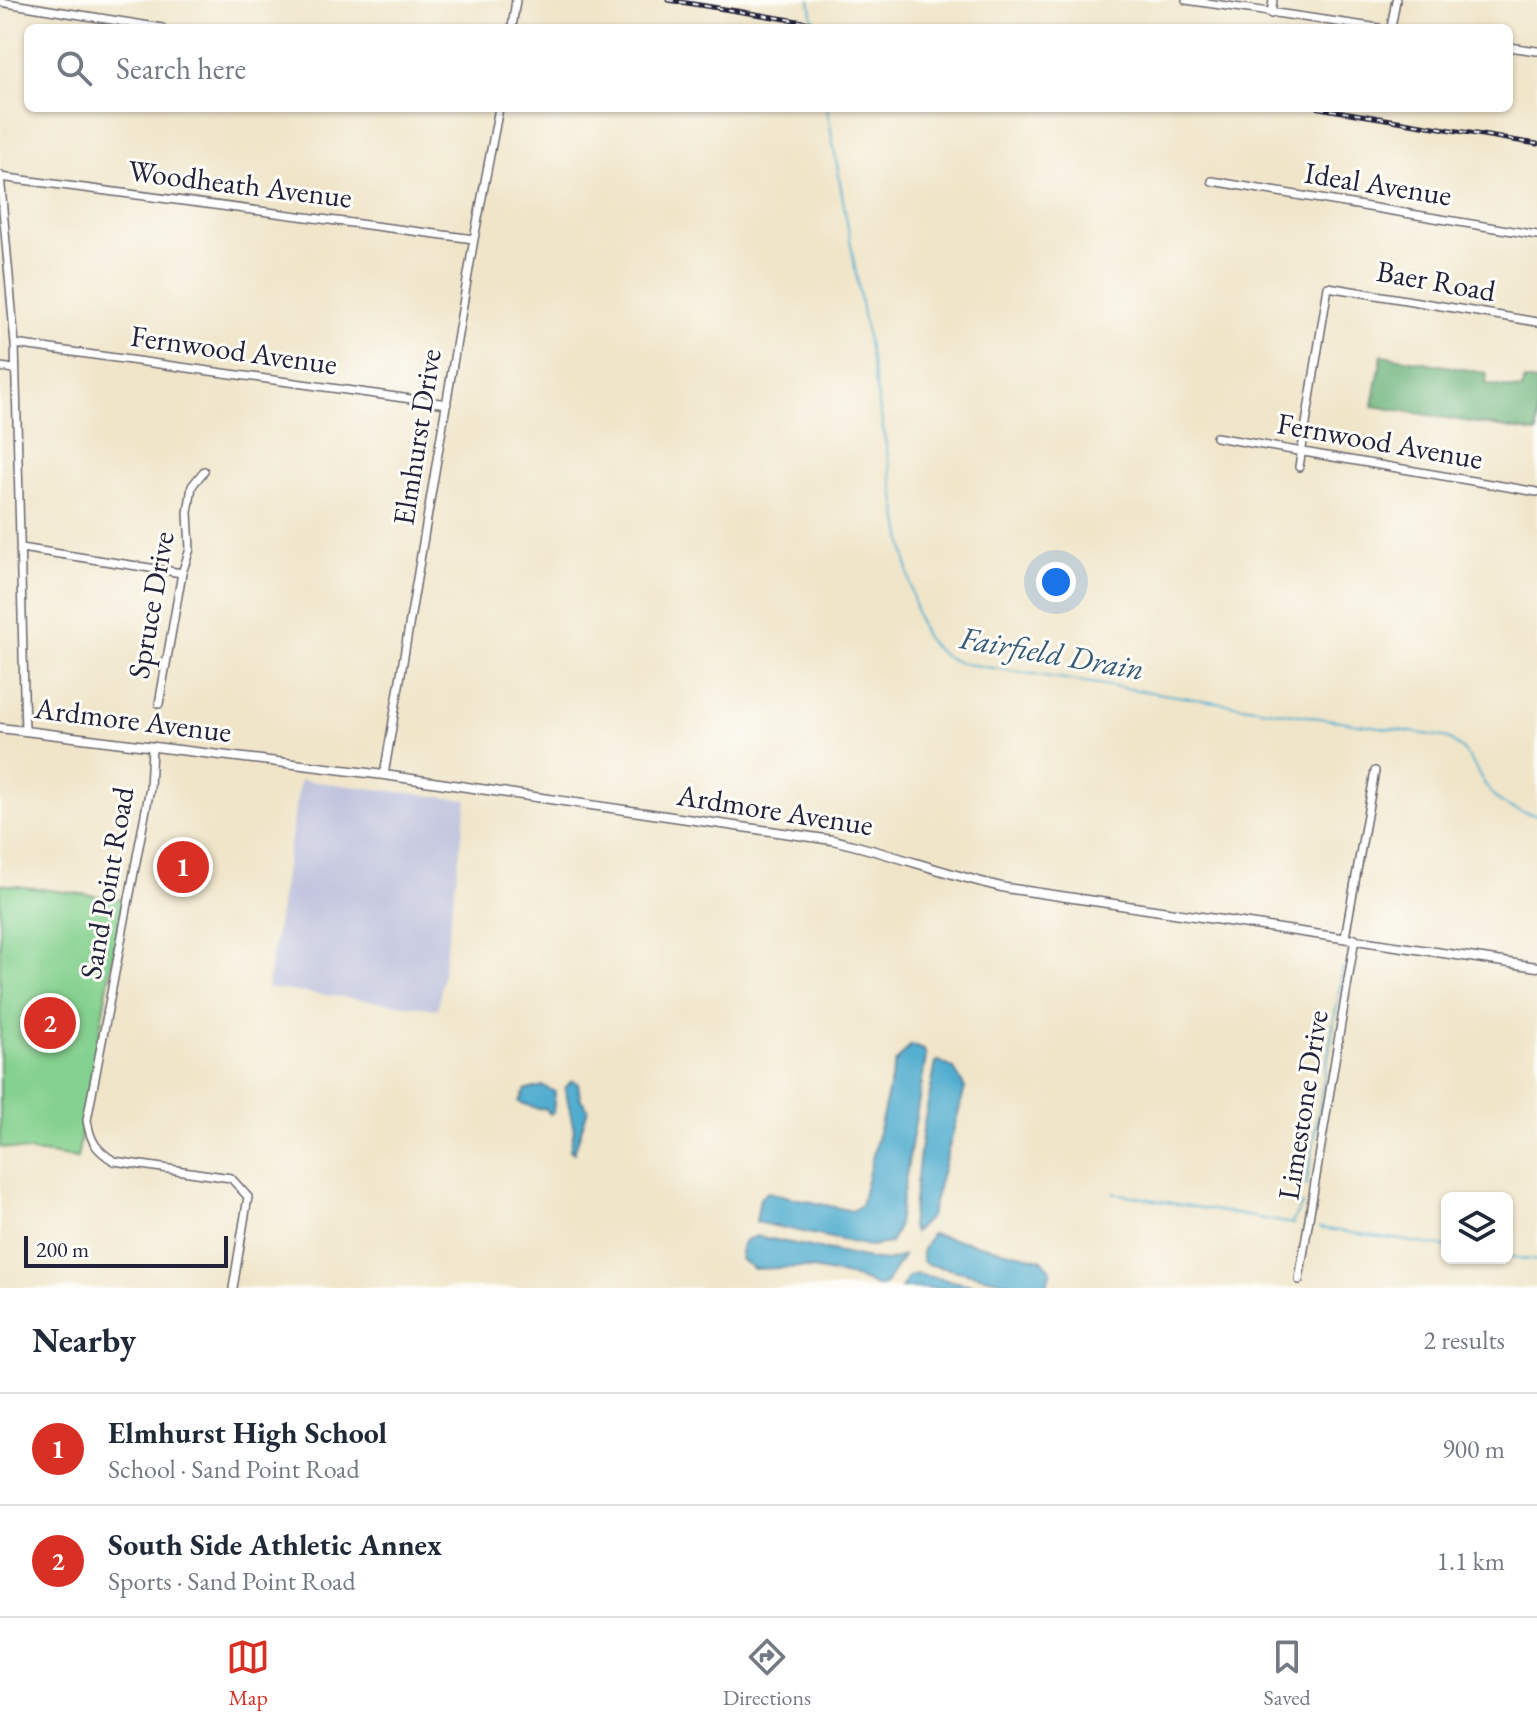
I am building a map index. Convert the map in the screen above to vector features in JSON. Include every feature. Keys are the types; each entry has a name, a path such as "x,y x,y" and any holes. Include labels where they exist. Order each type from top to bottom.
{"main road":[{"name":"Ardmore Avenue","path":"0,728 384,775 832,840 885,852 958,878 1006,888 1537,967"}],"street":[{"path":"513,24 516,0"},
{"path":"1186,0 1348,24"},
{"path":"1271,14 1273,0"},
{"path":"1392,24 1396,0"},
{"path":"0,2 137,24"},
{"path":"1513,48 1537,51"},
{"name":"Elmhurst Drive","path":"384,775 498,112"},
{"path":"0,176 3,245 15,344 25,731"},
{"name":"Woodheath Avenue","path":"0,176 474,239"},
{"name":"Ideal Avenue","path":"1212,181 1537,235"},
{"name":"Baer Road","path":"1301,452 1328,287 1537,322"},
{"name":"Fernwood Avenue","path":"15,344 447,404"},
{"path":"0,367 15,369"},
{"name":"Fernwood Avenue","path":"1216,437 1537,492"},
{"path":"1299,467 1301,452"},
{"name":"Spruce Drive","path":"159,704 182,573 190,549 188,513 192,486 204,471"},
{"path":"21,548 182,573"},
{"name":"Sand Point Road","path":"152,748 150,788 89,1106 88,1129 99,1152 114,1161 231,1178 240,1186 248,1197 233,1288"},
{"name":"Limestone Drive","path":"1299,1280 1375,771"}],"shaded area":[{"path":"300,780 467,800 438,1009 267,988"}],"green space":[{"path":"1382,355 1487,373 1486,384 1522,390 1524,380 1537,382 1537,433 1373,406"},
{"path":"0,884 123,899 77,1158 0,1147"}],"water":[{"path":"911,1045 924,1050 926,1057 897,1229 890,1243 869,1246 756,1222 760,1198 768,1192 852,1211 861,1205 895,1063"},
{"path":"939,1061 954,1069 965,1088 930,1217 914,1232 911,1226 923,1128 936,1063"},
{"path":"572,1081 578,1083 580,1098 588,1109 574,1153 570,1150 574,1130 565,1087"},
{"path":"543,1086 555,1092 553,1112 550,1114 545,1108 537,1109 519,1102 525,1090"},
{"path":"931,1234 1041,1259 1051,1269 1046,1288 1033,1288 927,1264 922,1261 922,1252"},
{"path":"756,1236 870,1259 887,1261 903,1256 886,1284 879,1287 854,1277 802,1267 754,1269 740,1259 742,1243"},
{"path":"916,1274 988,1288 901,1288 909,1276"}],"waterway":[{"name":"Fairfield Drain","path":"810,0 813,24"},
{"name":"Fairfield Drain","path":"828,112 912,594 921,628 938,651 960,663 1444,737 1468,757 1500,802 1515,810 1537,815"},
{"path":"1306,1186 1343,968"},
{"path":"1114,1193 1293,1224"},
{"path":"1292,1223 1302,1204"},
{"path":"1319,1228 1441,1246"},
{"path":"1513,1257 1537,1261"}],"railway":[{"path":"668,0 817,24"},
{"path":"1343,112 1537,144"}],"place":[{"name":"Elmhurst High School","path":"183,867"},
{"name":"South Side Athletic Annex","path":"50,1023"}]}
